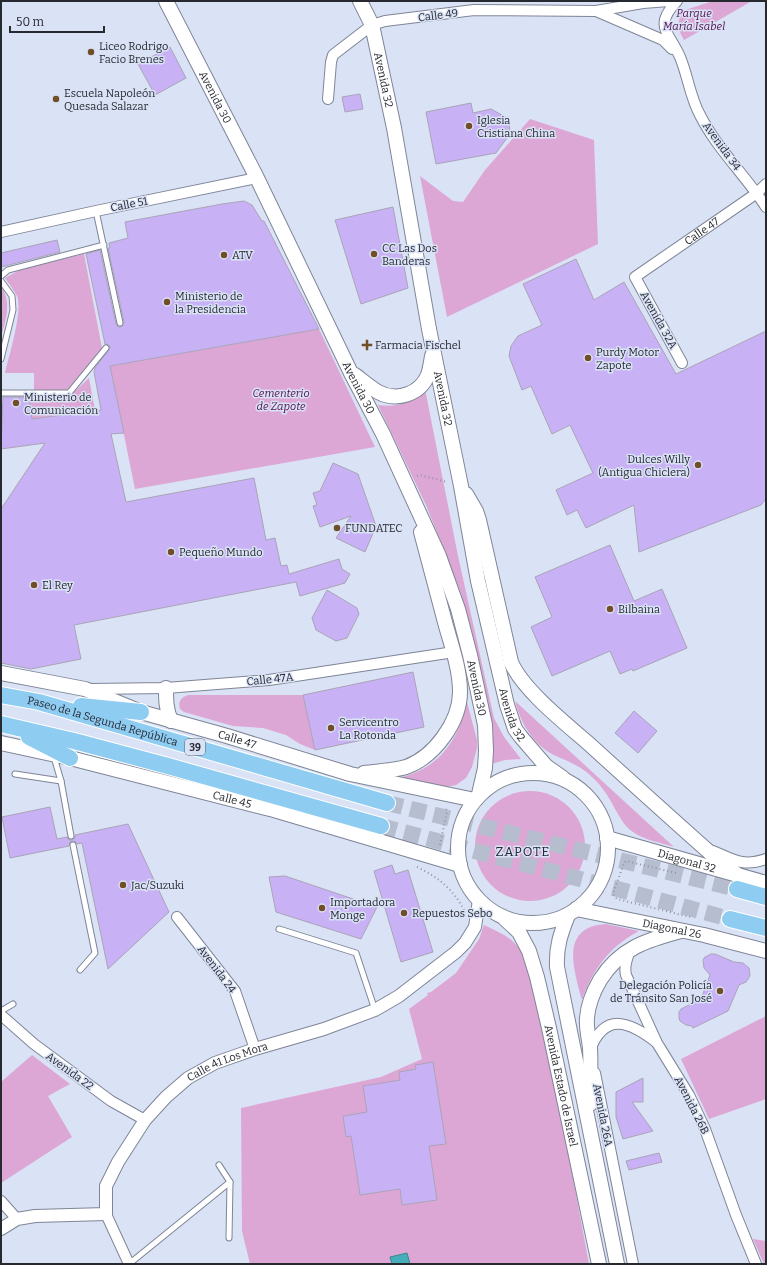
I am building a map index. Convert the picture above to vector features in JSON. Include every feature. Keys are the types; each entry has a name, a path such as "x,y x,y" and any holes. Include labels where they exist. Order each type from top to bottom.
{"highway":[{"name":"Paseo de la Segunda República","path":"1,695 39,702 388,803"},
{"path":"39,702 141,712"},
{"path":"4,725 70,758"},
{"name":"39","path":"4,725 74,741 168,766 381,826"},
{"path":"738,882 766,897"},
{"path":"730,919 766,928"}],"main road":[{"name":"Avenida 30","path":"166,1 258,178 352,373 384,434 439,556 458,609 485,725 485,768 477,797"},
{"name":"Avenida 32","path":"360,1 372,25 394,128 478,582 507,705 515,729 527,745 546,766 579,788 593,802 602,819 608,838"},
{"path":"352,373 368,385 384,394 392,396 406,395 421,387 428,373 434,350"},
{"path":"461,486 476,511 511,662 517,674 559,717 703,847 738,882"},
{"path":"350,774 405,767 419,761 440,742 447,732 458,706 460,692 459,675 419,523 418,510"},
{"name":"Calle 47","path":"1,673 85,689 141,712 227,736 350,774 477,797"},
{"path":"166,688 167,712 171,721"},
{"name":"Calle 45","path":"1,743 70,758 274,810 460,866"},
{"path":"563,778 543,773 524,773 504,778 477,797 467,811 461,824 458,838 458,852 460,866 468,884 479,900 491,910 516,921 530,923 556,920 572,912 587,901 596,890 606,865 608,838"},
{"name":"Diagonal 32","path":"608,838 738,882 766,883"},
{"name":"Diagonal 26","path":"572,912 681,930 766,951"},
{"name":"Avenida Estado de Israel","path":"572,912 560,937 556,951 557,967 617,1264"},
{"name":"Avenida Estado de Israel","path":"504,917 519,932 529,951 537,978 550,1028 599,1264"},
{"path":"590,1136 590,1050 587,1019 589,1004 595,988 613,963 630,950 654,938 681,930"}],"street":[{"name":"Calle 49","path":"328,99 333,55 372,25 385,21 471,6 596,11 636,3 669,1"},
{"name":"Avenida 34","path":"677,1 666,15 664,22 665,31 680,57 699,114 714,138 757,193 766,207"},
{"name":"Avenida 34","path":"596,11 663,40 680,57"},
{"name":"Calle 51","path":"1,232 258,178"},
{"name":"Calle 47","path":"636,277 757,193 766,184"},
{"name":"Avenida 32A","path":"636,277 682,363"},
{"name":"Calle 47A","path":"85,689 166,688 268,680 454,652"},
{"path":"703,847 740,862 751,863 766,859"},
{"name":"Calle 41 Los Mora","path":"106,1214 106,1186 118,1162 145,1120 188,1078 215,1063 255,1049 324,1029 375,1010 399,996 456,952 465,943 475,927 479,900"},
{"name":"Avenida 24","path":"177,917 235,991 255,1049"},
{"name":"Avenida 26B","path":"630,950 626,962 626,975 657,1043 689,1095 705,1129 736,1215 756,1264"},
{"name":"Avenida 22","path":"1,1015 34,1044 111,1101 145,1120"},
{"path":"590,1050 598,1034 606,1027 618,1023 631,1026 641,1031 657,1043"},
{"name":"Avenida 26A","path":"590,1050 633,1264"},
{"path":"1,1201 17,1219"},
{"path":"1,1229 17,1219 35,1216 106,1214 129,1264"}],"lane":[{"path":"96,211 120,323"},
{"path":"1,276 8,270 104,245"},
{"path":"1,281 9,291 13,302 13,310 3,340 1,360"},
{"path":"1,393 69,393 106,348"},
{"path":"53,754 61,781 71,836"},
{"path":"15,774 61,781"},
{"path":"73,845 95,953 80,970"},
{"path":"279,930 356,953 375,1010"},
{"path":"1,1011 13,1004"},
{"path":"219,1165 230,1182 229,1238"},
{"path":"129,1264 230,1182"}],"path":[{"path":"405,481 420,475 461,486"},
{"path":"437,845 440,844 448,811 445,807"},
{"path":"680,874 626,861 613,894 617,899 690,917"},
{"path":"415,866 433,875 442,882 458,900 464,909 465,914"}],"green space":[{"name":"Parque María Isabel","path":"713,1 752,1 684,40 678,26 682,11"},
{"path":"530,119 594,140 598,244 447,317 420,176 453,201 463,202 485,170"},
{"path":"84,254 102,348 67,390 34,390 34,373 5,373 17,323 18,303 17,296 5,278 23,268"},
{"path":"1,286 6,299 7,311 1,337"},
{"name":"Cementerio de Zapote","path":"319,329 375,447 135,489 110,366"},
{"path":"89,378 95,410 32,419 29,398 70,396"},
{"path":"425,389 458,556 494,718 504,737 521,759 505,760 491,764 493,744 489,711 472,632 461,593 426,505 378,405 398,405 408,401"},
{"path":"188,695 303,695 315,750 300,744 286,735 263,728 233,726 184,712 180,709 179,704 183,697"},
{"path":"515,701 674,847 643,837 627,827 605,792 592,777 576,765 550,753 536,741 525,727"},
{"path":"467,702 477,740 477,748 472,767 466,778 456,785 441,788 398,778 425,768 444,751 452,741 458,729"},
{"path":"530,791 551,796 569,807 580,825 585,846 580,867 569,885 551,896 530,901 509,896 491,885 480,867 475,846 480,825 491,807 509,796"},
{"path":"606,924 639,931 619,944 603,960 591,978 582,1000 574,963 573,952 576,941 581,933 591,927"},
{"path":"484,925 499,932 515,943 529,963 566,1140 589,1264 250,1264 242,1231 241,1108 381,1077 422,1059 409,1009 428,995 427,993 431,992 456,973 479,939"},
{"path":"766,1016 766,1099 709,1119 681,1059"},
{"path":"32,1055 70,1084 48,1096 72,1137 1,1183 1,1082"},
{"path":"753,1239 766,1241 766,1264 764,1264"}],"water":[{"path":"407,1253 410,1264 392,1264 390,1257"}],"building":[{"path":"170,47 186,78 155,95 138,64"},
{"path":"360,94 363,109 345,112 342,97"},
{"name":"Iglesia Cristiana China","path":"471,103 473,113 491,109 509,119 510,134 496,153 436,164 426,112"},
{"path":"244,201 252,205 262,221 264,221 319,329 110,366 124,433 111,434 126,502 254,478 266,540 275,538 281,566 287,565 289,574 339,559 342,569 350,574 345,583 300,596 296,582 74,625 81,659 31,669 1,663 1,509 45,443 1,449 3,397 29,397 32,419 101,410 94,372 95,368 110,348 109,345 105,344 86,254 100,250 116,324 118,327 121,327 124,322 108,248 110,248 109,243 128,238 125,222"},
{"name":"CC Las Dos Banderas","path":"393,207 408,288 361,304 335,220"},
{"path":"57,240 60,252 1,267 1,253"},
{"path":"576,259 594,300 624,282 676,374 766,331 766,499 761,505 639,552 634,505 586,528 577,510 567,515 556,490 593,473 570,425 552,434 531,386 522,390 509,356 511,346 518,336 542,325 523,284"},
{"path":"333,463 358,474 376,526 365,552 336,538 351,516 320,527 313,506 317,505 313,493 320,491"},
{"name":"Bilbaina","path":"610,545 634,601 662,589 687,648 633,671 632,669 620,674 610,651 552,676 531,627 552,617 535,577"},
{"path":"327,590 357,608 359,614 347,638 336,641 316,630 312,618"},
{"path":"413,672 424,727 315,750 303,695"},
{"path":"634,711 657,731 638,753 615,733"},
{"name":"Jac/Suzuki","path":"50,807 57,839 67,837 69,840 72,840 75,838 75,835 128,824 169,912 108,969 82,843 77,844 73,841 70,842 69,846 10,858 2,817"},
{"name":"Repuestos Sebo","path":"392,865 395,874 408,870 433,952 401,962 374,871"},
{"name":"Importadora Monge","path":"285,876 377,907 361,939 276,912 269,877"},
{"name":"Delegación Policía de Tránsito San José","path":"711,954 715,954 734,962 743,963 749,968 750,976 746,982 739,985 728,1011 693,1028 692,1026 686,1025 680,1021 679,1012 681,1009 701,999 710,975 704,968 703,960"},
{"path":"433,1062 446,1144 429,1146 437,1200 402,1205 400,1189 360,1195 351,1136 346,1137 343,1116 367,1112 363,1086 400,1080 399,1072 416,1069 415,1065"},
{"path":"643,1078 643,1102 632,1102 653,1131 623,1139 616,1117 616,1092"},
{"path":"659,1153 662,1162 629,1170 626,1161"}],"tunnel":[{"path":"387,803 737,889"},
{"path":"381,826 730,919"}],"place":[{"name":"Liceo Rodrigo Facio Brenes","path":"91,52"},
{"name":"Escuela Napoleón Quesada Salazar","path":"56,99"},
{"name":"Iglesia Cristiana China","path":"469,126"},
{"name":"CC Las Dos Banderas","path":"374,254"},
{"name":"ATV","path":"224,255"},
{"name":"Ministerio de la Presidencia","path":"167,302"},
{"name":"Farmacia Fischel","path":"367,345"},
{"name":"Purdy Motor Zapote","path":"588,358"},
{"name":"Ministerio de Comunicación","path":"16,403"},
{"name":"Dulces Willy (Antigua Chiclera)","path":"698,465"},
{"name":"FUNDATEC","path":"337,528"},
{"name":"Pequeño Mundo","path":"171,552"},
{"name":"El Rey","path":"34,585"},
{"name":"Bilbaina","path":"610,609"},
{"name":"Servicentro La Rotonda","path":"331,728"},
{"name":"Jac/Suzuki","path":"123,885"},
{"name":"Importadora Monge","path":"322,908"},
{"name":"Repuestos Sebo","path":"404,913"},
{"name":"Delegación Policía de Tránsito San José","path":"720,991"}],"district":[{"name":"ZAPOTE","path":"523,851"}]}
